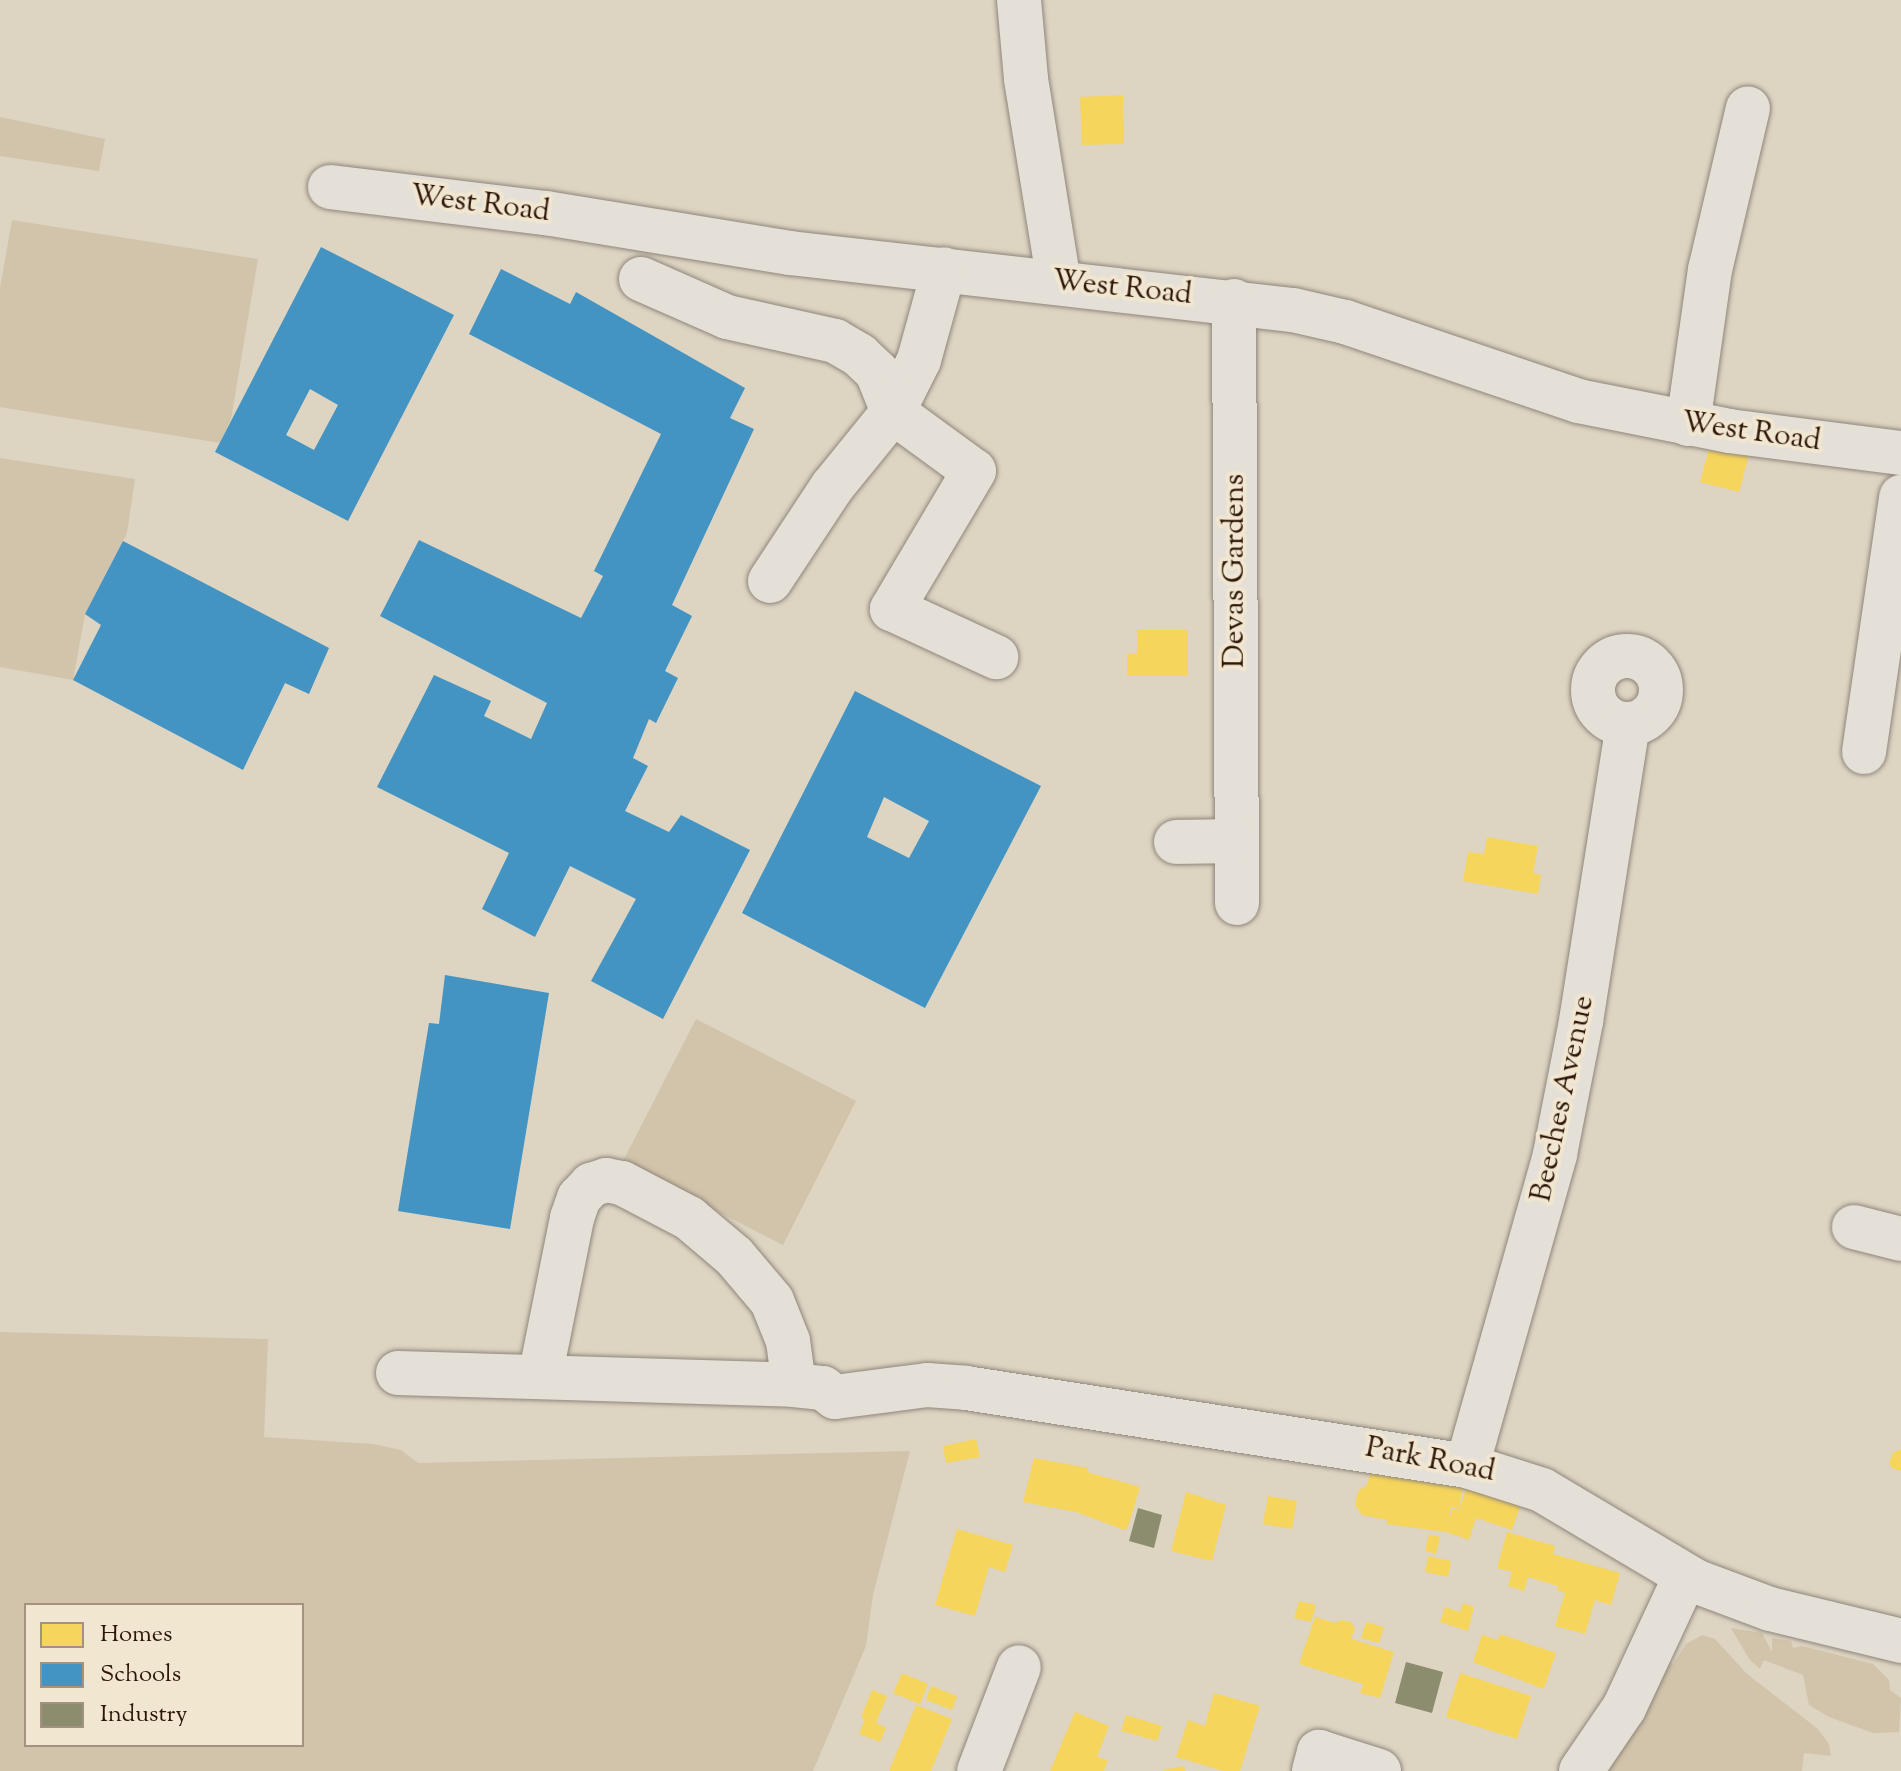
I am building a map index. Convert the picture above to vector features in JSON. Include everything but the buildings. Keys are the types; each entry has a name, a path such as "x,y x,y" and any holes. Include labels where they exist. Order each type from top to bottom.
{"street":[{"path":"1019,0 1026,79 1059,282"},
{"path":"1688,424 1710,270 1748,108"},
{"name":"West Road","path":"330,187 546,213 790,253 1234,301 1345,322 1578,401 1688,424 1901,453"},
{"path":"770,581 832,487 893,412 919,360 944,269"},
{"path":"641,279 727,317 835,341 859,355 877,372 893,412 974,471 892,609 996,657"},
{"name":"Devas Gardens","path":"1234,301 1237,903"},
{"path":"1864,752 1901,497"},
{"name":"Beeches Avenue","path":"1467,1466 1555,1154 1581,1021 1628,725"},
{"path":"1176,842 1237,841"},
{"path":"540,1377 572,1218 579,1198 591,1185 606,1180 622,1183 689,1218 734,1256 772,1301 788,1341 794,1385"},
{"path":"1854,1227 1901,1239"},
{"name":"Park Road","path":"398,1373 794,1385 823,1388 835,1397 927,1385 1195,1421 1467,1466 1542,1490 1685,1577 1770,1609 1901,1641"},
{"path":"1581,1771 1624,1708 1685,1577"},
{"path":"979,1771 1019,1667"},
{"path":"1314,1771 1319,1752 1379,1771"}],"shaded area":[{"path":"0,117 105,139 99,171 0,156"},
{"path":"12,220 258,259 231,419 220,443 0,407 0,288"},
{"path":"0,458 135,479 127,533 85,614 73,680 0,667"},
{"path":"696,1019 856,1101 783,1245 622,1163"},
{"path":"0,1332 268,1339 264,1437 373,1444 401,1450 418,1463 910,1451 873,1595 866,1646 813,1771 0,1771"},
{"path":"1731,1628 1762,1633 1772,1652 1772,1638 1791,1641 1793,1648 1802,1646 1873,1664 1889,1680 1890,1690 1901,1698 1899,1732 1873,1733 1829,1717 1809,1705 1803,1675 1764,1660 1760,1669 1749,1659"},
{"path":"1702,1635 1715,1639 1747,1674 1818,1729 1829,1744 1831,1756 1804,1753 1802,1771 1604,1771 1665,1662 1673,1664 1686,1644"}]}
